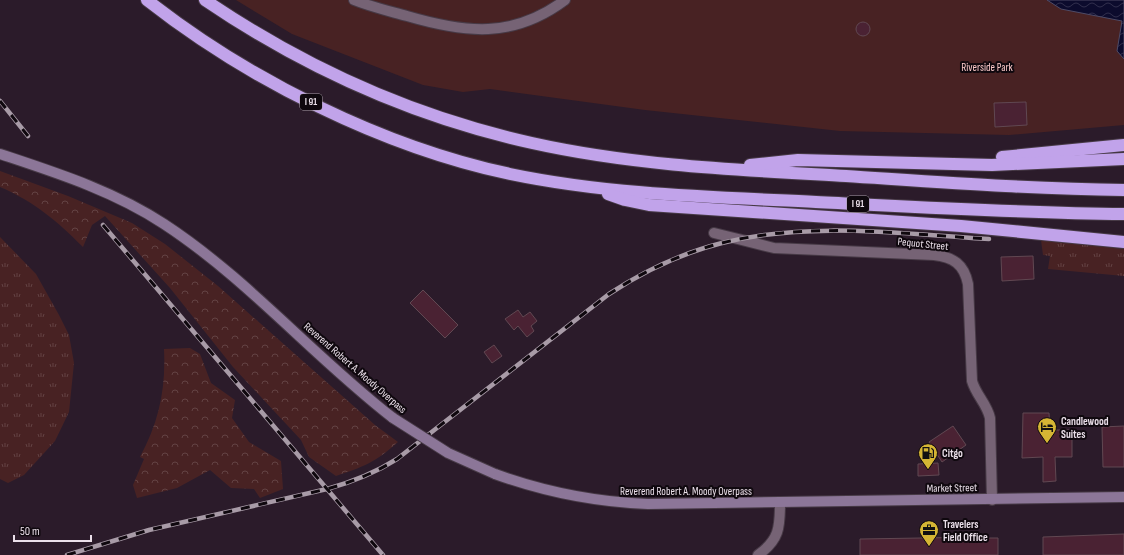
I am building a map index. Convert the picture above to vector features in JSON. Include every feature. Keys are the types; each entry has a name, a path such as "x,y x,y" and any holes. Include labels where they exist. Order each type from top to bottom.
{"highway":[{"name":"I 91","path":"148,0 187,30 241,64 302,98 364,127 432,152 492,170 537,179 592,187 670,194 1028,212 1124,214"},
{"path":"205,0 247,28 311,64 372,93 444,119 517,140 572,151 649,162 730,169 1042,188 1124,190"},
{"path":"946,163 1124,145"},
{"path":"730,169 764,163 798,160 1003,165 1124,159"},
{"path":"592,187 625,200 648,205 961,226 1124,242"}],"main road":[{"name":"Reverend Robert A. Moody Overpass","path":"0,154 92,186 130,203 164,224 218,265 350,382 393,418 448,453 495,474 556,493 607,502 678,505 780,503"},
{"name":"Market Street","path":"780,503 1124,497"}],"street":[{"path":"354,0 433,24 475,30 502,27 526,21 542,14 565,0"},
{"name":"Pequot Street","path":"714,234 770,248 934,255 948,257 958,263 964,272 968,284 972,381 976,391 986,406 990,418 992,500"},
{"path":"758,555 769,547 777,534 780,523 780,503"}],"green space":[{"name":"Riverside Park","path":"236,0 1047,0 1061,9 1122,21 1117,51 1124,59 1124,125 1009,135 840,131 645,110 490,89 463,92 423,85 292,34"},
{"path":"0,171 68,196 132,223 165,244 218,286 375,425 398,442 369,463 336,476 309,457 301,440 233,367 170,288 105,216 92,225 83,247 45,213 24,199 0,187"},
{"path":"0,237 36,274 69,335 74,363 69,412 55,441 24,475 8,483 0,479"},
{"path":"1041,240 1124,249 1124,276 1048,269 1050,256 1043,255"},
{"path":"190,348 200,354 211,383 235,400 232,418 249,442 281,461 283,489 260,498 254,489 231,488 210,470 177,488 137,498 133,485 144,459 140,457 152,431 160,405 164,378 164,349"}],"water":[{"path":"1047,0 1124,0 1124,59 1117,51 1122,21 1061,9"}],"building":[{"path":"860,22 866,22 870,26 870,32 866,36 860,36 856,32 856,26"},
{"path":"1026,102 1027,125 995,127 994,103"},
{"path":"1033,256 1034,279 1002,281 1001,257"},
{"path":"423,290 458,325 445,338 410,303"},
{"path":"518,310 523,317 530,312 537,321 531,326 534,331 527,337 518,326 514,330 505,319"},
{"path":"494,345 502,356 492,363 484,352"},
{"name":"Candlewood Suites","path":"1023,413 1049,413 1050,430 1072,430 1072,457 1055,457 1056,481 1043,482 1043,457 1022,458"},
{"path":"953,426 966,445 942,462 929,442"},
{"path":"1124,426 1124,467 1103,467 1102,427"},
{"name":"Citgo","path":"938,463 939,475 918,476 918,464"},
{"path":"1124,534 1124,555 1043,555 1043,537"},
{"name":"Travelers Field Office","path":"998,538 998,555 860,555 860,539"}],"railway":[{"path":"0,101 28,136"},
{"path":"103,225 383,555"},
{"path":"67,555 149,530 327,489 372,473 397,459 609,294 650,270 692,252 722,243 755,236 788,232 889,232 989,239"}],"place":[{"name":"Candlewood Suites","path":"1047,444"},
{"name":"Citgo","path":"928,470"},
{"name":"Travelers Field Office","path":"929,547"}]}
